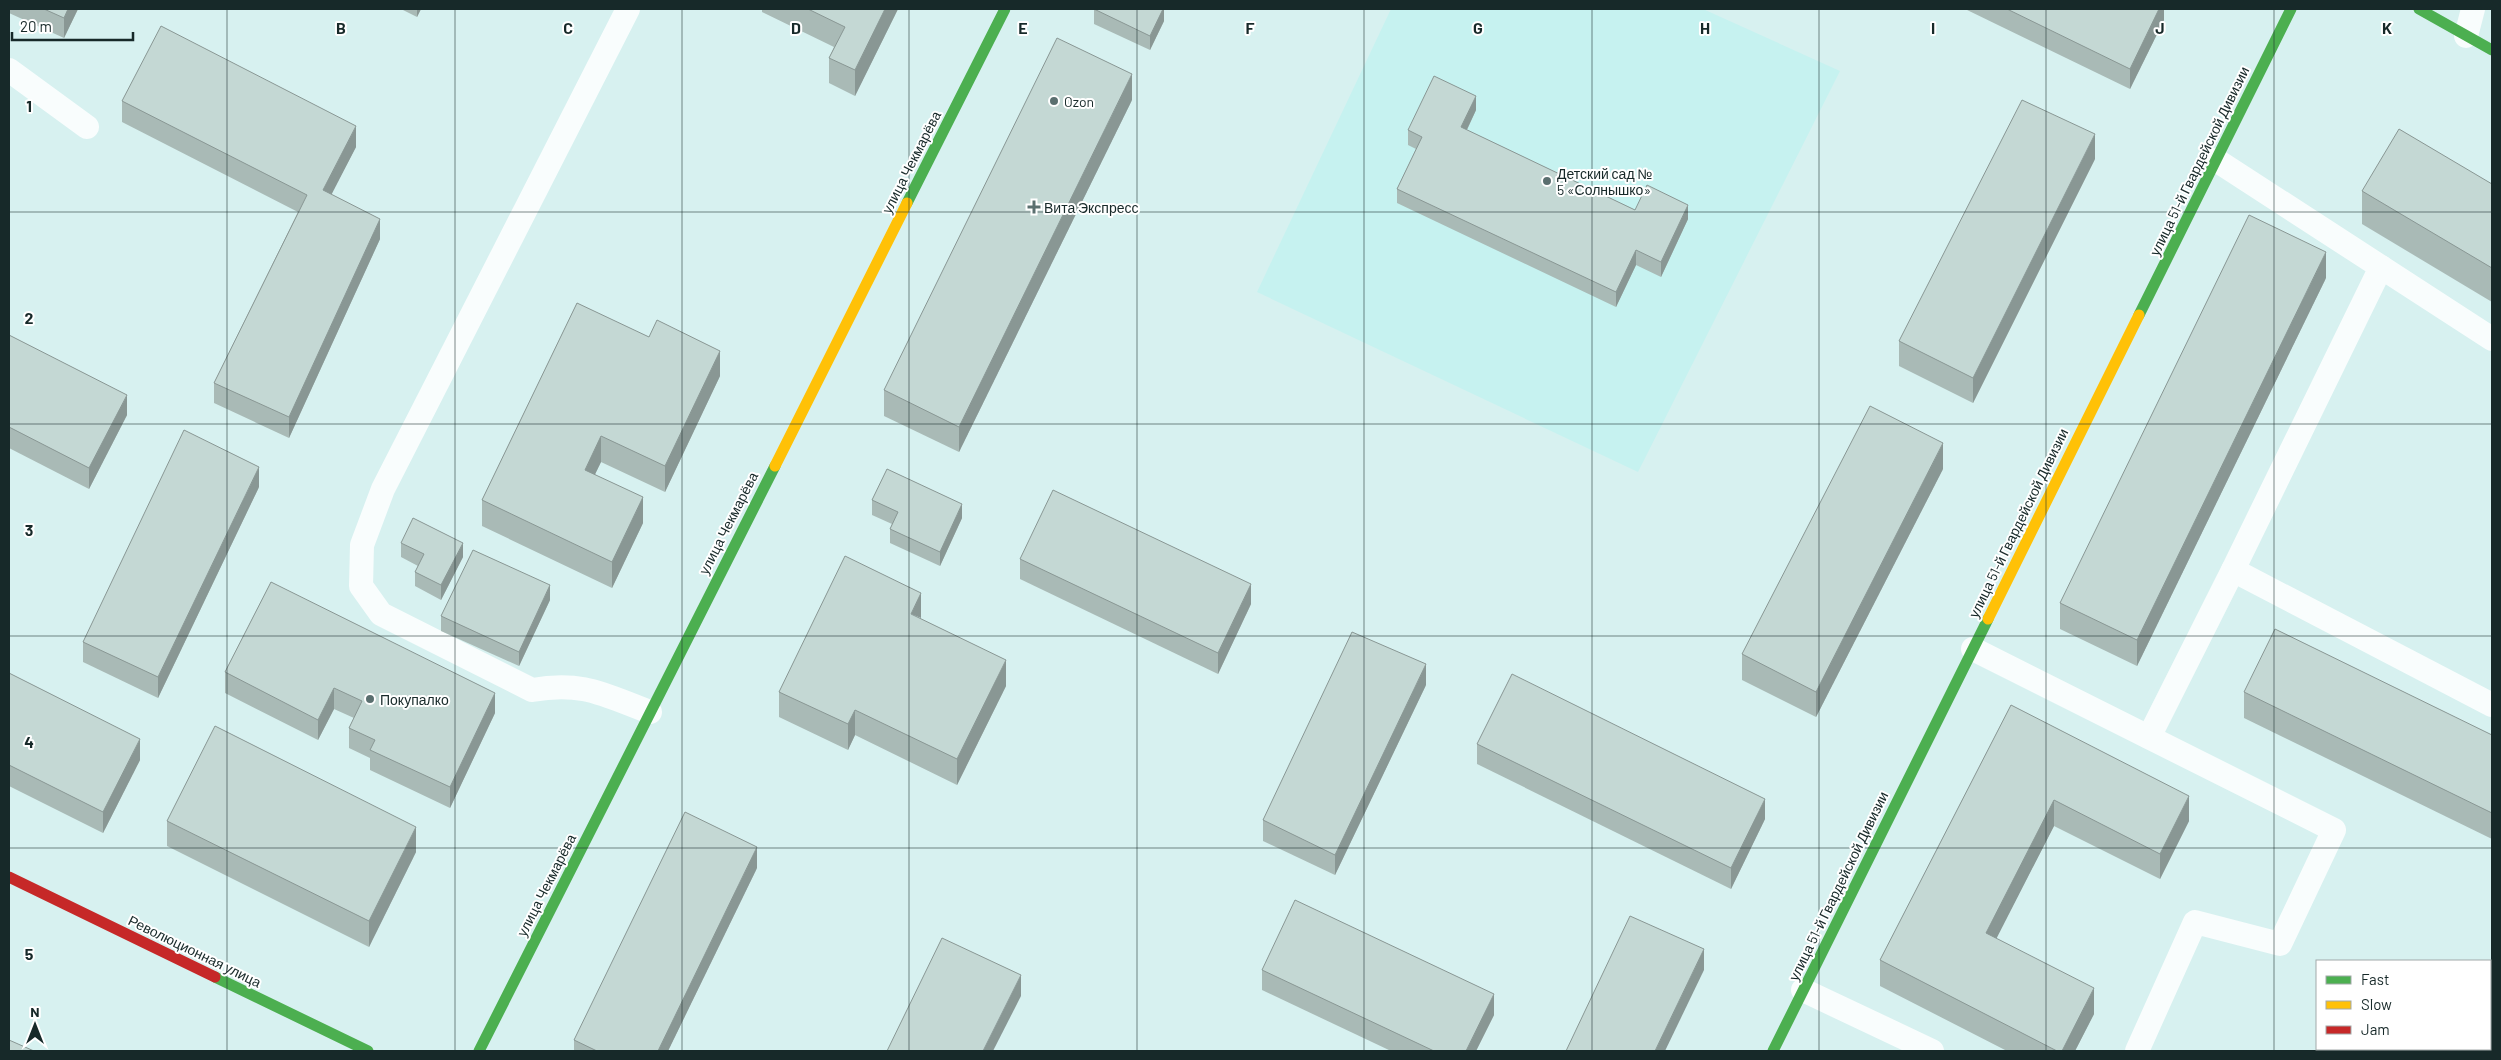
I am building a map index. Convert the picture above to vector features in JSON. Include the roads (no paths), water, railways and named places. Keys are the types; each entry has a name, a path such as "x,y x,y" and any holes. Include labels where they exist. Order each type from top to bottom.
{"street":[{"name":"улица Чекмарёва","path":"479,1051 1004,9"},
{"name":"улица 51-й Гвардейской Дивизии","path":"1773,1051 2291,9"},
{"path":"2419,9 2492,50"},
{"name":"Революционная улица","path":"9,877 368,1051"}],"lane":[{"path":"628,9 383,489 362,545 361,586 381,614 532,690 558,686 588,688 650,712"},
{"path":"2466,36 2472,9"},
{"path":"9,70 87,127"},
{"path":"2216,160 2492,339"},
{"path":"2149,738 2381,267"},
{"path":"2233,570 2492,705"},
{"path":"1972,649 2334,830 2280,944 2195,922 2137,1051"},
{"path":"1803,990 1932,1051"}],"place":[{"name":"Ozon","path":"1054,101"},
{"name":"Детский сад № 5 «Солнышко»","path":"1547,181"},
{"name":"Вита Экспресс","path":"1034,207"},
{"name":"Покупалко","path":"370,699"}]}
